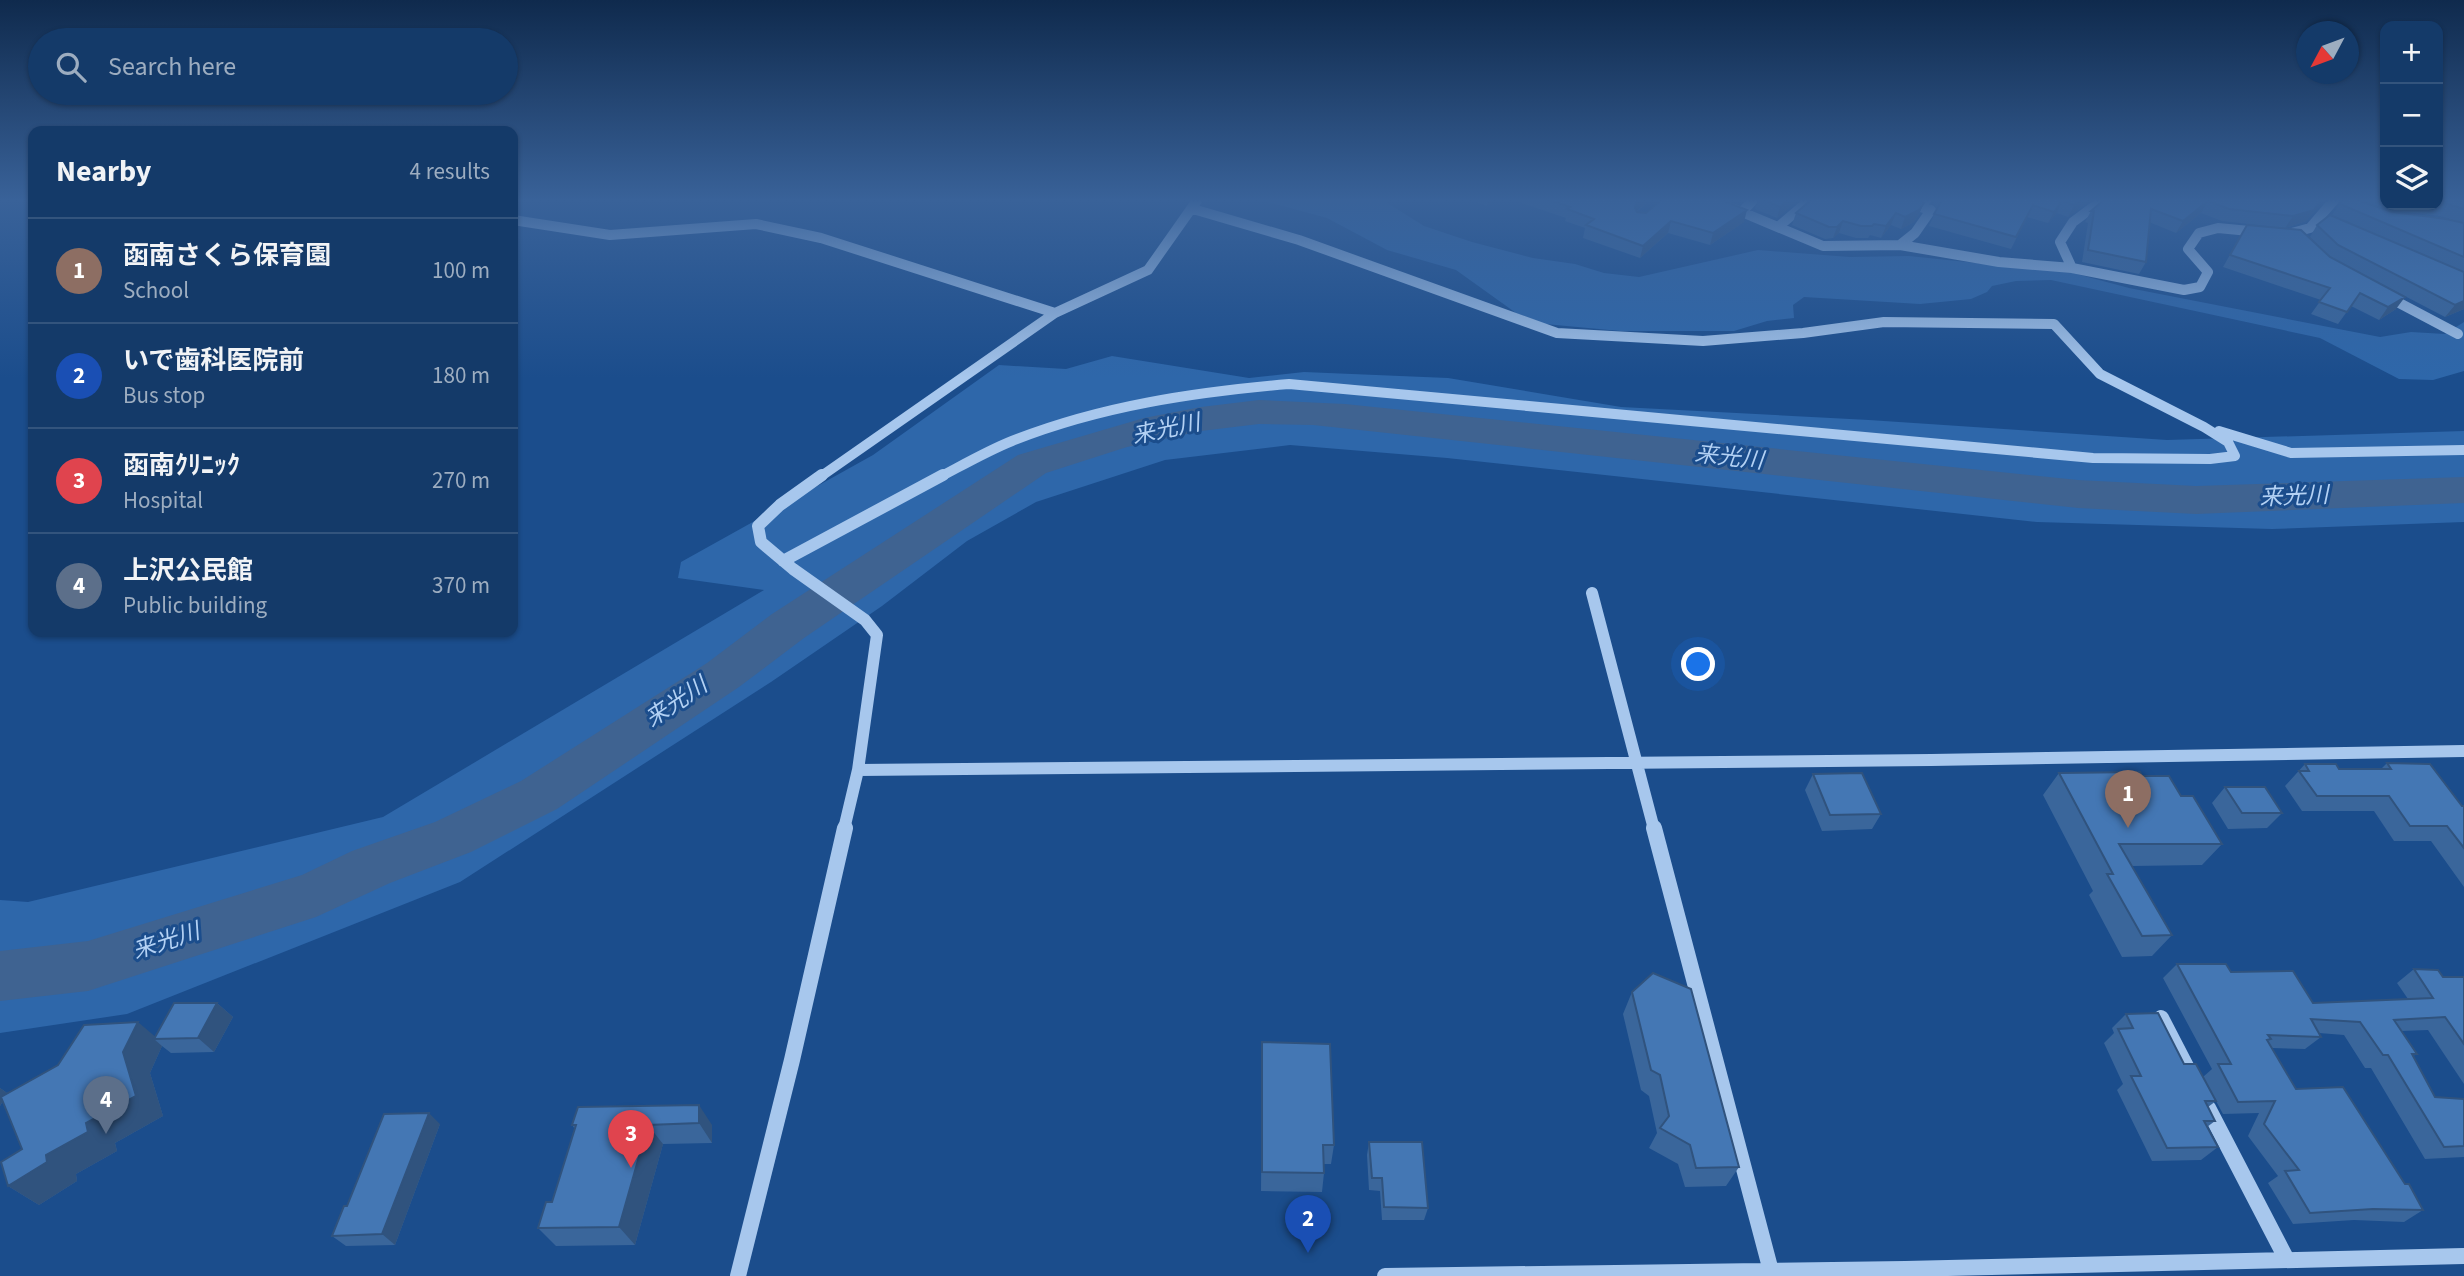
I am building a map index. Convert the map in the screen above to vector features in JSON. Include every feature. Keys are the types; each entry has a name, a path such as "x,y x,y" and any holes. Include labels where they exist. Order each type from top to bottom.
{"street":[{"path":"885,259 1055,313"},
{"path":"738,1276 792,1059 858,770 877,635 865,620 788,565 761,542 758,526 780,505 1055,313 1148,270 1156,259"},
{"path":"788,565 854,520 1011,441 1123,407 1228,389 1289,384 2093,458 2210,459 2235,456 2228,442 2204,427 2100,374 2054,324 1884,322 1803,333 1703,341 1557,333 1351,259"},
{"path":"1979,259 2072,268 2183,290 2195,289 2207,278 2207,272 2196,259"},
{"path":"2068,259 2072,268"},
{"path":"2376,291 2458,334"},
{"path":"2204,427 2291,453 2464,450"},
{"path":"1592,593 1771,1271"},
{"path":"858,770 1636,763 2464,751"},
{"path":"2161,1017 2287,1260"},
{"path":"1385,1276 2209,1269 2287,1260 2464,1256"}],"shaded area":[{"path":"1416,259 1537,259 1575,264 1604,273 1639,277 1720,259 1934,259 2073,273 2129,288 2380,337 2411,332 2445,334 2464,322 2464,371 2433,380 2399,379 2320,338 2051,280 2016,281 1992,286 1987,292 1971,299 1920,304 1804,297 1793,305 1794,318 1767,321 1734,331 1620,331 1545,324 1516,313 1456,270"},
{"path":"1112,356 1249,378 1304,372 1448,378 1621,407 2167,440 2464,431 2464,522 2272,529 2037,522 1447,458 1290,445 1165,460 1036,502 967,541 882,606 771,682 460,882 127,1014 0,1033 0,900 28,902 383,817 764,590 678,578 681,562 873,455 999,365 1066,369"}],"building":[{"path":"2241,259 2333,259 2405,297 2388,307 2360,293 2347,312 2319,302 2330,288"},
{"path":"2364,259 2432,259 2464,272 2464,301 2455,305"},
{"path":"2387,763 2430,764 2464,806 2464,848 2447,826 2410,826 2389,796 2317,796 2299,771 2309,771 2305,764 2336,764 2339,769 2391,769"},
{"path":"2140,772 2142,776 2169,776 2181,796 2193,796 2222,844 2119,844 2172,935 2142,936 2107,874 2113,874 2059,773"},
{"path":"1862,773 1881,814 1830,815 1813,774"},
{"path":"2225,787 2265,787 2282,813 2242,813"},
{"path":"2177,964 2226,964 2231,972 2293,971 2313,1003 2433,998 2414,969 2438,970 2443,977 2464,977 2464,1044 2445,1017 2394,1020 2417,1054 2412,1054 2435,1097 2464,1099 2464,1146 2444,1147 2388,1055 2383,1055 2360,1022 2311,1019 2321,1037 2268,1035 2271,1039 2267,1040 2296,1089 2343,1087 2405,1184 2409,1184 2423,1210 2373,1209 2310,1213 2285,1171 2299,1170 2264,1124 2275,1101 2238,1102 2218,1064 2231,1064"},
{"path":"1653,973 1691,989 1739,1167 1696,1168 1690,1145 1660,1128 1669,1116 1660,1075 1651,1070 1632,992"},
{"path":"174,1003 217,1003 198,1038 154,1039"},
{"path":"2158,1013 2184,1064 2196,1064 2216,1101 2205,1101 2215,1121 2204,1121 2218,1147 2167,1148 2131,1076 2141,1076 2118,1029 2133,1028 2126,1014"},
{"path":"138,1022 123,1052 136,1096 86,1123 88,1132 46,1155 47,1162 8,1186 1,1162 22,1149 1,1097 58,1065 84,1025"},
{"path":"1262,1042 1330,1044 1334,1145 1323,1145 1324,1173 1262,1172"},
{"path":"699,1105 699,1123 648,1125 619,1227 538,1228 546,1202 552,1202 576,1125 572,1125 578,1107"},
{"path":"429,1113 382,1234 332,1236 384,1114"},
{"path":"1369,1142 1422,1142 1428,1208 1384,1207 1382,1178 1372,1178"}],"waterway":[{"name":"来光川","path":"0,976 88,966 316,894 371,867 453,837 539,795 723,675 788,626 1032,464 1087,445 1172,424 1259,412 1313,413 2078,494 2196,500 2464,490"}],"place":[{"name":"函南さくら保育園","path":"2128,828"},
{"name":"上沢公民館","path":"106,1134"},
{"name":"函南ｸﾘﾆｯｸ","path":"631,1168"},
{"name":"いで歯科医院前","path":"1308,1253"}]}
